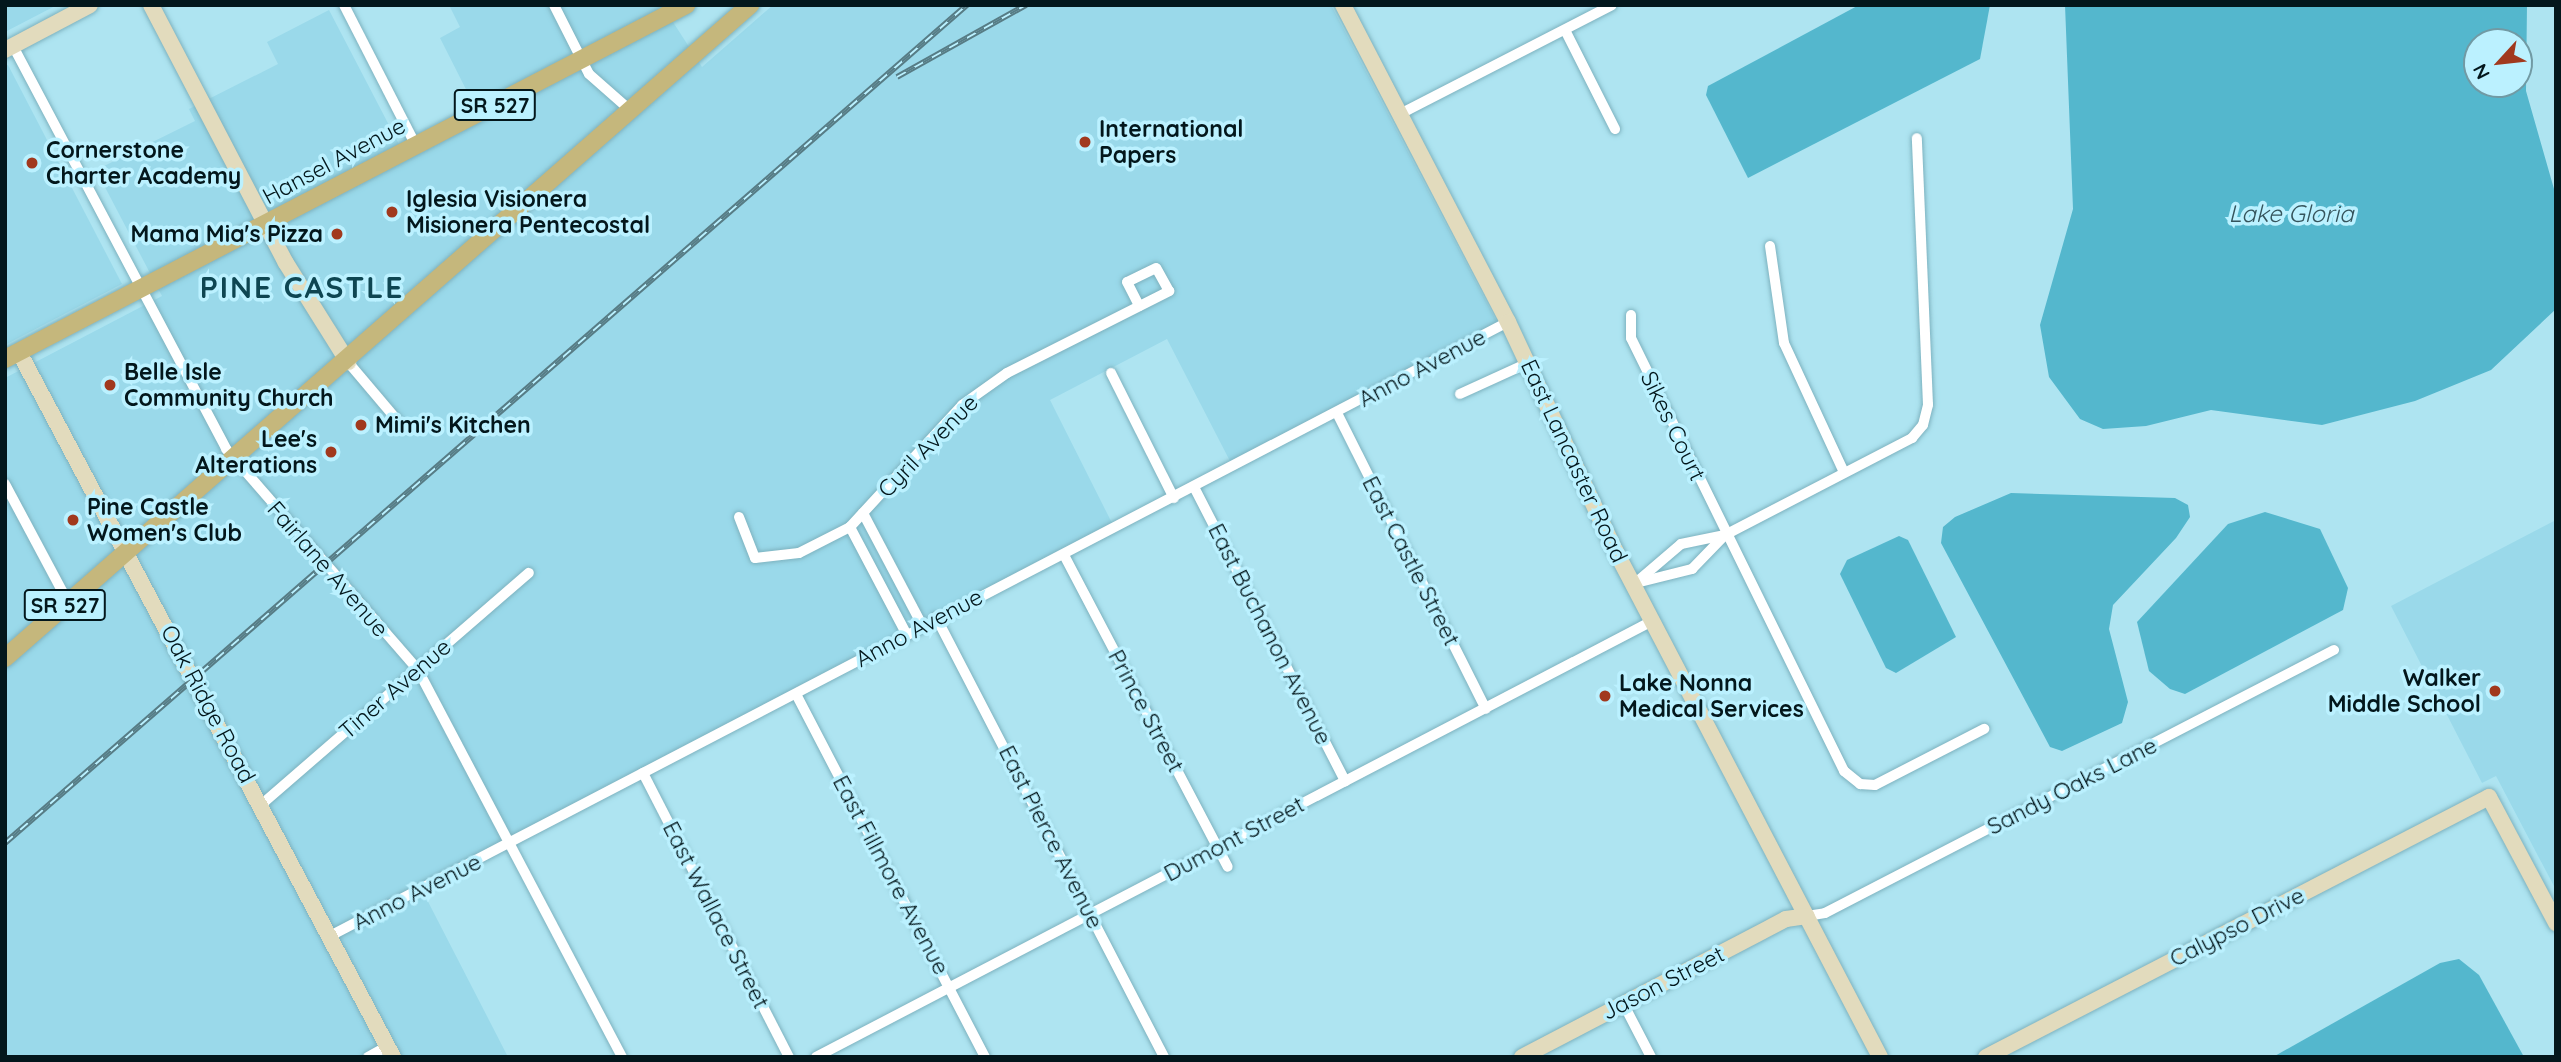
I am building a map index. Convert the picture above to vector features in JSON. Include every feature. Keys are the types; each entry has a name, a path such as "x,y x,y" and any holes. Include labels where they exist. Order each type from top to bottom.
{"main road":[{"name":"Hansel Avenue","path":"12,356 686,5"},
{"name":"SR 527","path":"5,658 348,362 750,5"}],"street":[{"path":"9,48 89,5"},
{"path":"150,5 266,225 348,362 403,427"},
{"path":"344,5 416,146"},
{"path":"554,5 582,60 631,111"},
{"name":"East Lancaster Road","path":"1343,5 1508,322 1633,585 1880,1057"},
{"path":"1400,114 1612,5"},
{"path":"1565,30 1615,129"},
{"name":"Fairlane Avenue","path":"9,48 233,460 418,670 622,1057"},
{"path":"1633,585 1676,547 1725,535 1912,438 1926,416 1917,138"},
{"path":"1770,246 1784,342 1844,472"},
{"name":"Cyril Avenue","path":"739,517 755,558 799,553 850,527 962,405 1007,373 1139,306"},
{"name":"Sikes Court","path":"1631,315 1631,338 1725,535 1852,779 1875,785 1984,729"},
{"name":"Anno Avenue","path":"330,936 796,694 936,617 1064,555 1508,322"},
{"name":"Oak Ridge Road","path":"12,356 262,804 391,1052"},
{"path":"1460,394 1528,363"},
{"path":"1111,373 1174,498"},
{"name":"East Castle Street","path":"1337,413 1486,709"},
{"path":"5,484 68,602"},
{"name":"East Buchanon Avenue","path":"1194,487 1345,781"},
{"path":"863,513 922,625"},
{"path":"850,527 906,633"},
{"path":"1633,585 1688,572 1703,561 1725,535"},
{"path":"1693,541 1703,561"},
{"name":"Prince Street","path":"1064,555 1228,867"},
{"name":"Tiner Avenue","path":"262,804 529,573"},
{"path":"895,614 911,603"},
{"name":"East Pierce Avenue","path":"936,617 1164,1057"},
{"name":"Dumont Street","path":"816,1057 1652,621"},
{"name":"Sandy Oaks Lane","path":"1807,916 1825,913 2334,650"},
{"name":"East Fillmore Avenue","path":"796,694 985,1057"},
{"name":"East Wallace Street","path":"643,773 789,1057"},
{"name":"Calypso Drive","path":"1986,1057 2489,797 2556,923"},
{"name":"Jason Street","path":"1522,1057 1786,919 1807,916"},
{"path":"1623,1003 1651,1057"},
{"path":"368,1057 391,1052"}],"shaded area":[{"path":"5,5 57,5 5,32"},
{"path":"449,5 662,5 702,67 773,5 1331,5 1499,326 1232,465 1167,339 1050,400 1114,527 421,888 508,1057 5,1057 5,378 162,296 96,170 195,121 189,109 278,64 267,42 329,10 403,152 478,113 440,38 460,27"},
{"name":"Cornerstone Charter Academy","path":"8,65 122,284 5,345 5,66"},
{"name":"Walker Middle School","path":"2556,520 2556,890 2496,776 2482,783 2391,606"}],"water":[{"path":"1859,5 1990,5 1980,59 1748,178 1706,95 1708,86"},
{"name":"Lake Gloria","path":"2065,5 2527,5 2527,28 2463,28 2463,98 2528,98 2556,196 2556,309 2491,370 2415,401 2322,425 2211,410 2146,426 2103,429 2080,419 2049,377 2040,325 2073,209"},
{"path":"2011,493 2175,498 2188,505 2190,517 2176,538 2113,605 2109,629 2128,702 2122,723 2062,751 2050,747 1941,543 1943,527 1955,517"},
{"path":"2265,512 2320,529 2348,588 2343,610 2185,694 2170,689 2149,671 2137,622 2228,524"},
{"path":"1899,536 1908,540 1956,637 1896,673 1886,668 1840,574 1847,560"},
{"path":"2459,959 2479,975 2524,1057 2273,1057 2440,963"}],"railway":[{"path":"5,843 967,5"},
{"path":"897,77 1026,5"}],"place":[{"name":"International Papers","path":"1085,142"},
{"name":"Cornerstone Charter Academy","path":"32,163"},
{"name":"Iglesia Visionera Misionera Pentecostal","path":"392,212"},
{"name":"Mama Mia's Pizza","path":"337,234"},
{"name":"Belle Isle Community Church","path":"110,385"},
{"name":"Mimi's Kitchen","path":"361,425"},
{"name":"Lee's Alterations","path":"331,452"},
{"name":"Pine Castle Women's Club","path":"73,520"},
{"name":"Walker Middle School","path":"2495,691"},
{"name":"Lake Nonna Medical Services","path":"1605,696"}],"district":[{"name":"PINE CASTLE","path":"302,287"}]}
